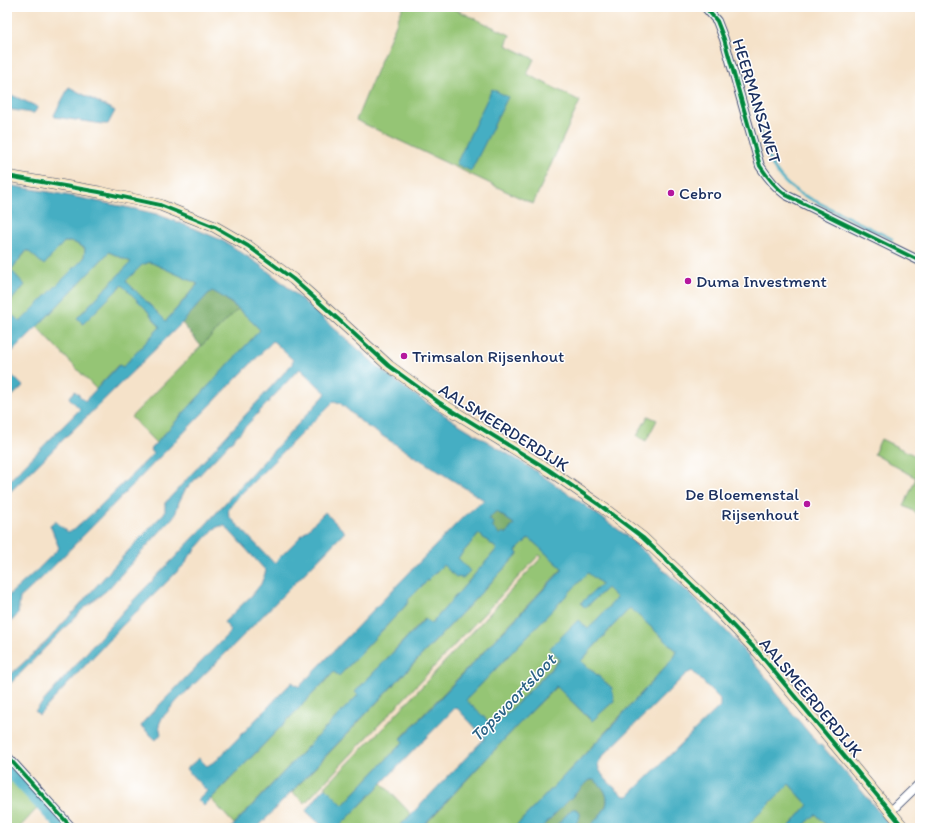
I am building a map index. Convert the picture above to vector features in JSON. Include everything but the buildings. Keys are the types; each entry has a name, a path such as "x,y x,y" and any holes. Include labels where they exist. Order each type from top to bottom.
{"street":[{"name":"HEERMANSZWET","path":"704,7 717,21 724,39 760,166 769,180 786,195 920,261"},
{"name":"AALSMEERDERDIJK","path":"7,176 99,192 160,205 215,227 248,246 293,279 389,366 440,403 549,470 643,538 713,605 758,652 904,828"},
{"path":"7,756 72,828"},
{"path":"890,812 920,783"}],"green space":[{"path":"403,7 450,7 510,35 506,45 534,59 527,74 580,101 533,204 356,120"},
{"path":"64,242 73,242 85,248 84,258 20,322 7,310 7,305 25,285 10,270 28,250"},
{"path":"109,252 131,262 77,318 83,324 122,285 146,309 160,327 123,367 118,365 96,389 37,327"},
{"path":"150,262 198,283 166,321 126,281 142,265"},
{"path":"212,291 219,294 238,309 201,346 182,323"},
{"path":"238,309 260,330 156,443 131,417"},
{"path":"648,416 657,420 646,441 637,436"},
{"path":"881,439 920,458 919,514 904,506 916,478 874,454"},
{"path":"496,511 514,524 506,534 500,535 492,527 489,519"},
{"path":"479,534 497,549 431,624 424,619 355,692 358,695 234,824 211,799 334,672 339,676 409,602 407,601 443,565 458,558"},
{"path":"529,538 563,568 401,738 403,742 343,805 325,787 388,723 542,557 539,555 305,803 292,792 518,554 516,551"},
{"path":"588,572 602,584 581,603 585,608 607,588 618,598 588,630 578,620 550,648 560,659 494,727 466,700"},
{"path":"630,607 677,651 675,656 596,742 514,828 422,828 516,727 557,686 591,721 612,688 581,661"},
{"path":"16,771 44,801 19,828 7,828 7,780"},
{"path":"590,780 594,780 603,789 607,796 607,804 604,810 588,828 571,828 580,818 572,810 554,828 541,828 584,785"},
{"path":"382,783 411,814 398,828 338,828"},
{"path":"789,784 808,805 788,828 745,828"},
{"path":"816,814 829,828 801,828"}],"water":[{"path":"69,87 115,111 108,124 55,117 54,115"},
{"path":"492,89 508,97 471,171 456,164"},
{"path":"7,93 38,107 34,113 7,109"},
{"path":"7,185 55,193 156,214 193,228 230,245 260,265 284,284 385,373 405,388 452,420 534,470 627,536 691,595 732,637 774,687 774,691 818,744 822,746 860,789 892,828 829,828 816,814 801,828 788,828 808,805 789,784 745,828 588,828 604,810 607,804 607,796 603,789 594,780 590,780 541,828 514,828 613,725 675,656 677,651 630,608 581,661 612,688 614,701 592,721 556,686 421,828 398,828 485,738 456,707 338,828 321,828 322,826 306,811 325,787 343,805 403,742 401,739 563,569 529,538 516,551 518,554 257,828 231,828 358,695 355,692 425,619 431,624 497,549 479,534 458,558 470,571 463,578 456,577 443,565 408,600 409,602 339,676 334,672 204,806 198,800 207,791 186,769 199,758 207,766 217,760 292,682 299,687 462,518 484,500 365,425 340,403 334,401 238,497 229,508 228,513 229,516 274,563 325,512 345,532 177,701 162,718 159,725 161,734 156,740 141,727 143,722 231,631 224,622 252,595 261,584 266,571 225,526 220,526 214,529 187,559 186,563 121,627 39,715 35,711 126,608 200,531 326,393 300,369 295,373 185,490 175,515 107,590 82,610 9,685 7,678 48,640 165,512 165,503 292,364 293,360 273,341 43,577 20,598 18,614 9,624 7,619 8,596 59,548 50,525 55,521 68,532 74,530 95,511 153,454 150,450 156,443 260,330 231,303 212,291 182,323 7,495 7,483 80,409 69,398 75,391 85,401 119,365 123,367 160,327 146,309 122,285 83,324 77,318 131,262 109,252 7,357 7,310 20,322 84,258 85,248 73,242 64,242 44,265 27,250 11,270 25,285 7,305","holes":["150,262 198,284 166,321 126,281 142,265","496,511 514,524 506,534 503,532 500,535 492,527 494,524 489,519","588,573 602,584 581,603 585,608 607,588 617,598 588,629 578,620 550,648 560,660 494,727 466,700","692,671 720,699 720,706 628,796 624,796 608,782 599,769 598,765 602,757 686,674"]},
{"path":"7,370 23,386 7,401"},
{"path":"572,809 576,809 580,812 579,819 575,824 571,828 554,828"}],"waterway":[{"path":"754,106 768,157 773,167 786,183 799,193 892,239"},
{"path":"7,770 61,828"}],"cycle path":[{"path":"705,7 717,21 724,39 760,166 772,182 786,195 920,261"},
{"path":"7,176 99,192 160,205 215,227 248,246 293,279 389,366 440,403 549,470 643,538 713,605 758,652 904,828"},
{"path":"7,756 72,828"}],"place":[{"name":"Cebro","path":"671,193"},
{"name":"Duma Investment","path":"688,281"},
{"name":"Trimsalon Rijsenhout","path":"404,356"},
{"name":"De Bloemenstal Rijsenhout","path":"807,504"}],"water label":[{"name":"Topsvoortsloot","path":"513,698"}]}
